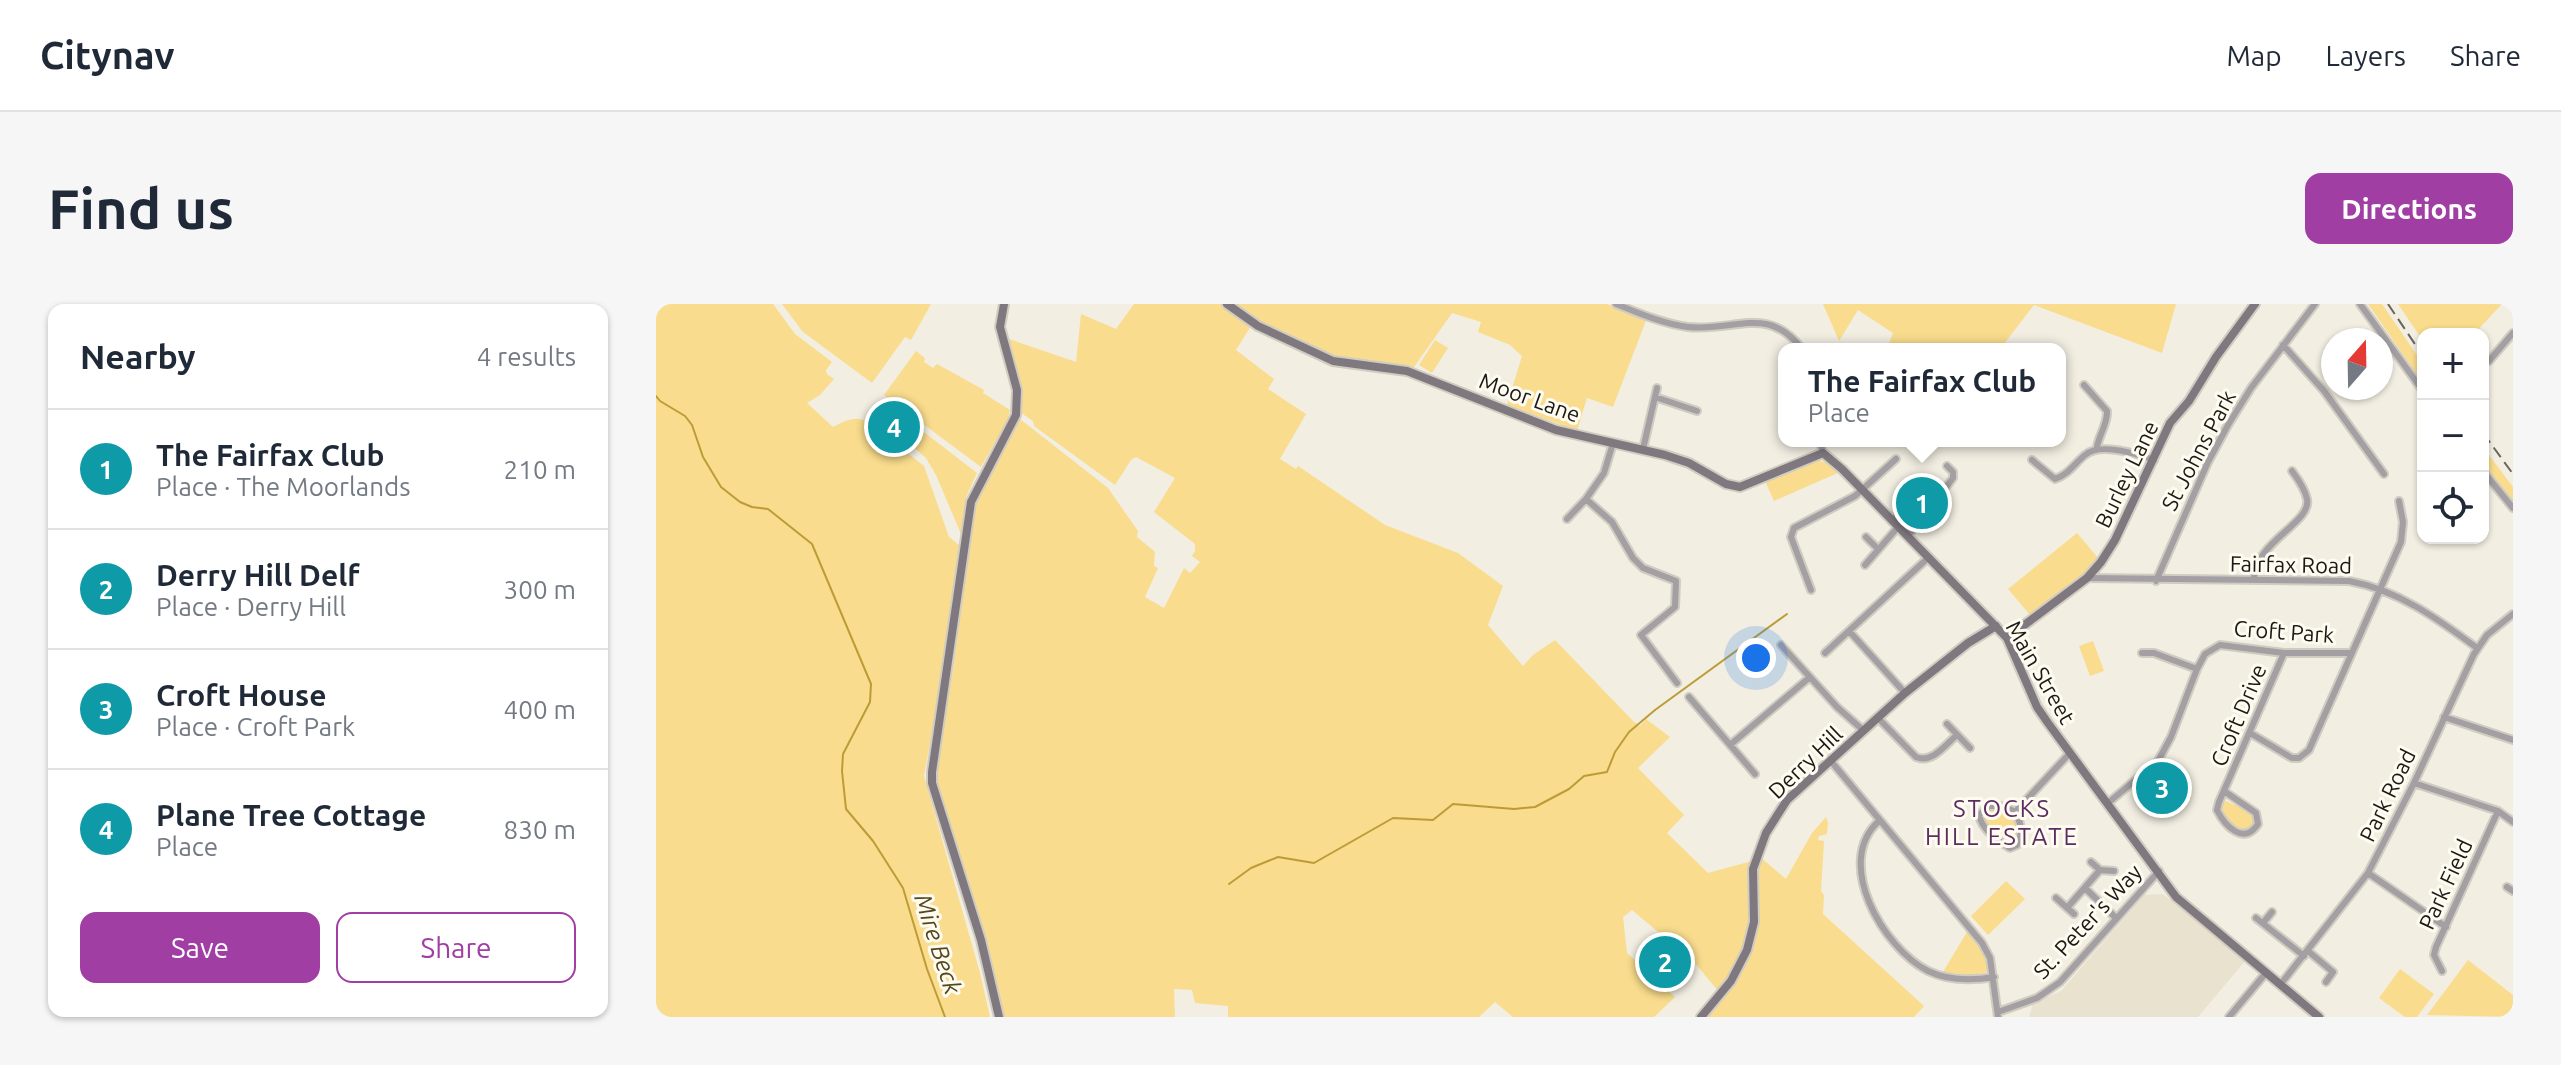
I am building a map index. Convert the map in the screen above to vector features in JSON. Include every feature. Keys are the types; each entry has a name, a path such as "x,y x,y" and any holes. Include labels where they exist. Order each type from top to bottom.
{"street":[{"path":"999,1017 981,940 932,783 932,772 971,502 1016,415 1017,390 1000,327 1004,304"},
{"name":"Moor Lane","path":"1227,304 1258,326 1333,361 1407,371 1556,430 1643,449 1689,463 1726,484 1740,487 1823,453"},
{"path":"1616,304 1678,326 1693,328 1763,320 1791,334 1798,343"},
{"name":"Burley Lane","path":"2007,638 2087,578 2115,540 2170,423 2189,401 2216,357 2255,304"},
{"name":"St Johns Park","path":"2156,581 2168,547 2221,437 2251,388 2315,304"},
{"path":"2360,304 2417,383"},
{"path":"2489,361 2513,333"},
{"path":"2283,345 2324,391 2384,474"},
{"path":"2084,385 2107,411 2097,447"},
{"path":"1643,449 1657,388"},
{"path":"1655,397 1697,411"},
{"path":"1567,519 1604,473 1613,443"},
{"path":"1822,447 1823,453"},
{"path":"2032,460 2051,478 2057,479 2097,447 2154,460"},
{"name":"Main Street","path":"1823,453 2007,638 2037,707 2176,897 2319,1017"},
{"path":"1811,590 1791,537 1794,528 1863,490 1896,459"},
{"path":"1908,536 1953,478 1953,472 1947,466"},
{"path":"2254,580 2254,572 2267,548 2306,514 2308,501 2292,471"},
{"path":"2484,472 2513,508"},
{"path":"1865,565 1878,553 1895,524 1926,484"},
{"path":"1586,499 1612,522 1633,558 1643,568 1676,581 1675,607 1641,635 1677,683"},
{"path":"2250,733 2292,758 2305,755 2382,590 2401,542 2403,522 2399,501"},
{"path":"1866,537 1878,549"},
{"path":"1825,653 1929,557"},
{"name":"Fairfax Road","path":"2087,578 2349,581 2404,600 2477,648"},
{"name":"Park Road","path":"2280,985 2368,873 2477,648 2487,635 2513,614"},
{"name":"Derry Hill","path":"1701,1017 1731,981 1747,950 1754,922 1753,869 1766,833 1787,800 1905,693 1968,643 1996,626"},
{"path":"1850,632 1905,693"},
{"path":"1781,645 1864,731"},
{"name":"Croft Park","path":"2108,803 2147,772 2162,754 2205,654 2220,645 2284,653 2352,653"},
{"path":"2142,653 2154,653 2197,669"},
{"name":"Croft Drive","path":"2224,791 2284,653"},
{"path":"1730,745 1810,677"},
{"path":"1689,697 1755,774"},
{"path":"2444,717 2513,740"},
{"path":"1879,719 1922,760 1930,759 1957,735"},
{"path":"1947,724 1970,748"},
{"path":"2015,812 2070,753"},
{"path":"1830,760 1982,943 1990,958 1998,1015"},
{"path":"2414,783 2498,811 2513,822"},
{"path":"2224,791 2256,813 2258,824 2252,832 2245,835 2235,832 2218,814 2224,791"},
{"path":"1989,806 2003,806 2015,812 2020,821 2021,838 2017,845 2010,848 1998,841 1980,822 1979,815 1989,806"},
{"name":"Park Field","path":"2442,971 2434,955 2498,811"},
{"path":"1879,821 1864,845 1861,858 1863,886 1873,912 1892,939 1914,962 1938,975 1966,980 1994,977"},
{"path":"2091,862 2100,870 2114,871"},
{"path":"2067,908 2100,870"},
{"name":"St. Peter's Way","path":"1998,1015 2037,998 2060,982 2159,871"},
{"path":"2368,873 2446,927"},
{"path":"2085,888 2116,918"},
{"path":"2056,898 2074,914"},
{"path":"2263,923 2272,912"},
{"path":"2256,918 2333,972 2326,982"},
{"path":"2229,1017 2265,974"}],"shaded area":[{"path":"656,304 773,304 795,334 832,362 826,370 834,379 820,395 807,403 833,427 854,419 868,422 924,466 949,537 959,545 942,677 924,776 990,1017 656,1017"},
{"path":"782,304 931,304 911,340 905,337 872,383 803,332"},
{"path":"1134,304 1221,304 1251,326 1236,350 1274,379 1268,389 1306,414 1280,459 1296,469 1298,466 1385,525 1458,553 1503,586 1488,625 1523,666 1555,640 1634,722 1640,726 1646,719 1670,737 1638,768 1684,815 1667,833 1708,873 1752,861 1749,877 1754,916 1751,933 1719,992 1695,963 1632,910 1623,917 1627,953 1675,997 1654,1017 1513,1017 1495,1002 1479,1017 1228,1017 1228,1006 1195,1003 1192,990 1174,989 1175,1017 1004,1017 992,964 935,777 976,501 1020,419 1108,488 1138,531 1137,537 1155,552 1154,566 1158,568 1145,597 1164,608 1184,568 1190,573 1200,562 1192,556 1195,544 1154,512 1175,478 1136,457 1115,485 1034,426 1033,421 1021,413 1019,384 1009,339 1076,362 1081,314 1116,329"},
{"path":"1235,304 1607,304 1645,320 1645,323 1613,407 1587,398 1577,431 1507,405 1522,356 1510,345 1478,332 1481,322 1452,313 1414,367 1330,359 1256,320"},
{"path":"1823,304 2176,304 2162,353 2034,305 2005,343 1889,343 1893,333 1858,310 1839,341"},
{"path":"2368,304 2382,304 2417,355 2417,374 2393,340 2393,328 2385,328"},
{"path":"2398,304 2502,304 2480,328 2417,328 2417,332"},
{"path":"1435,340 1448,348 1432,373 1419,365"},
{"path":"916,351 933,368 937,364 984,390 983,393 1010,410 981,467 884,395"},
{"path":"920,429 977,473 966,497 961,534 936,475 926,458 910,444"},
{"path":"2489,455 2513,487 2513,502 2489,472"},
{"path":"1816,460 1828,463 1840,472 1774,501 1765,481"},
{"path":"2077,533 2098,558 2086,572 2030,615 2008,589"},
{"path":"2093,641 2104,671 2090,676 2079,646"},
{"path":"2226,801 2253,813 2255,823 2252,828 2242,830 2231,823 2221,811"},
{"path":"1986,811 2007,812 2016,820 2019,831 2014,843 1984,821"},
{"path":"1826,817 1827,834 1819,836 1818,840 1824,841 1823,914 1924,1006 1914,1017 1706,1017 1735,984 1757,931 1759,856 1786,879 1812,833"},
{"path":"2006,881 2025,899 1988,935 1971,916"},
{"path":"2163,894 2245,961 2198,1017 2029,1017 2033,1003 2061,991 2144,895"},
{"path":"1967,932 1985,955 1988,972 1972,976 1943,972"},
{"path":"2468,960 2513,995 2513,1017 2427,1015"},
{"path":"2400,969 2434,994 2417,1017 2405,1017 2379,998"}],"waterway":[{"name":"Mire Beck","path":"656,396 685,416 692,425 703,457 721,487 740,502 768,509 812,544 871,684 870,702 843,754 846,809 873,841 903,888 945,1017"},
{"path":"1229,884 1251,868 1278,857 1314,863 1393,818 1433,820 1453,804 1514,809 1535,807 1569,789 1584,776 1607,772 1615,752 1629,732 1787,614"}],"railway":[{"path":"2388,304 2417,347"},
{"path":"2489,441 2513,474"}],"place":[{"name":"Plane Tree Cottage","path":"894,427"},
{"name":"The Fairfax Club","path":"1922,503"},
{"name":"Croft House","path":"2162,788"},
{"name":"Derry Hill Delf","path":"1665,962"}],"district":[{"name":"STOCKS HILL ESTATE","path":"2002,822"}]}
